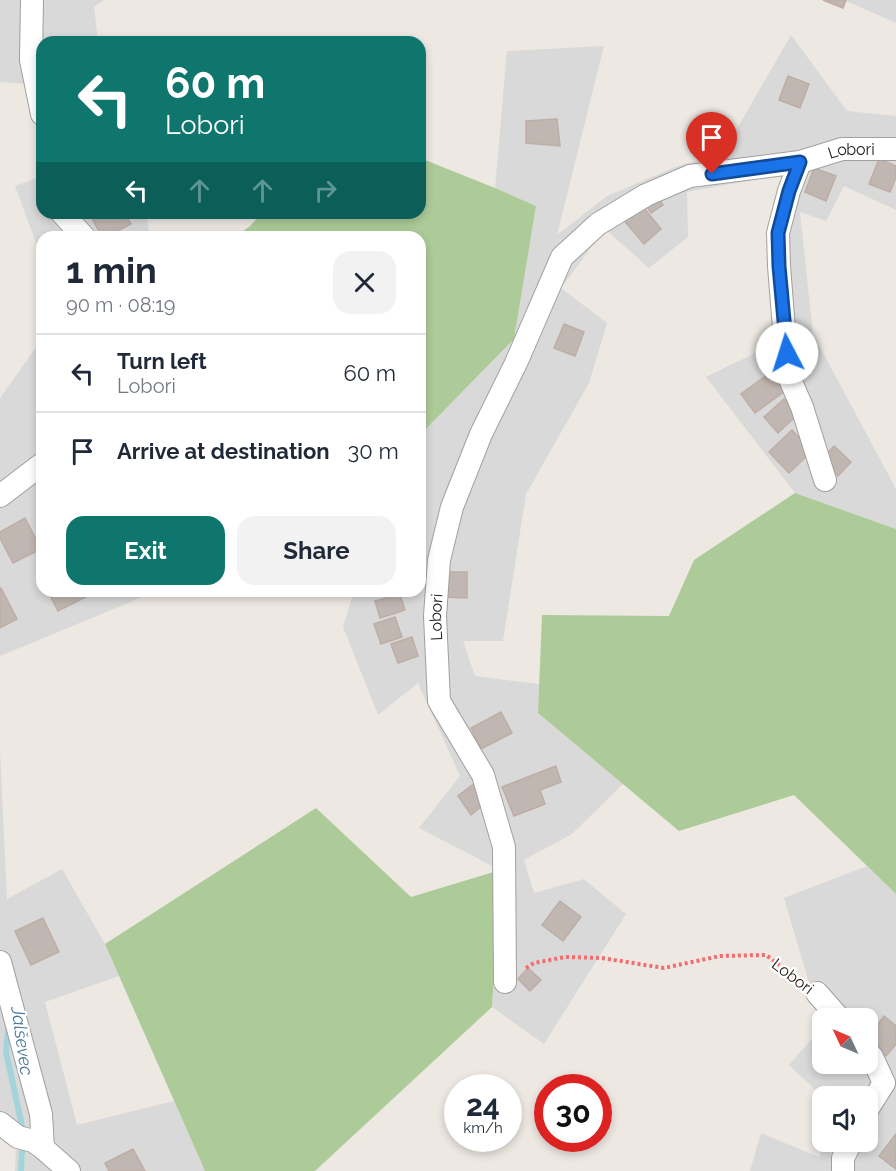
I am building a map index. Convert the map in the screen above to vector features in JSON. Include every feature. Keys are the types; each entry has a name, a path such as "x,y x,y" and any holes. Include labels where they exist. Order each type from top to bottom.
{"street":[{"path":"32,0 31,60 36,85"},
{"name":"Lobori","path":"505,982 504,847 483,775 439,701 435,616 439,560 452,507 481,434 516,363 562,257 598,224 646,195 690,176 800,162 843,149 896,149"},
{"path":"800,162 789,191 778,233 779,266 789,377 802,407 825,480"},
{"path":"68,219 78,231"},
{"path":"0,496 36,469"},
{"path":"0,962 41,1113 31,1142"},
{"name":"Lobori","path":"817,993 830,1008"},
{"path":"878,1070 884,1083 878,1093"},
{"path":"0,1123 31,1142 69,1171"},
{"path":"843,1171 843,1158 846,1152"}],"path":[{"name":"Lobori","path":"505,982 534,963 565,957 602,958 664,968 720,956 766,955 817,993"}],"shaded area":[{"path":"0,0 104,0 94,7 97,36 36,36 36,85 0,82"},
{"path":"844,0 896,0 896,23"},
{"path":"791,35 847,111 896,116 896,210 844,186 826,221 800,212 813,334 896,489 896,529 795,493 706,377 788,337 786,230 797,172 687,192 688,237 649,268 605,229 561,288 607,323 589,383 526,494 503,641 463,641 475,676 539,684 538,713 623,784 572,834 524,860 534,893 584,879 626,914 544,1044 492,1007 500,870 419,828 460,776 418,683 378,715 343,627 352,597 426,597 426,429 514,339 536,206 495,188 507,51 604,46 557,235 607,196 675,167 723,153"},
{"path":"36,178 36,219 147,219 149,231 36,231 36,243 15,186"},
{"path":"36,347 36,597 143,597 0,656 0,398"},
{"path":"0,750 7,899 62,869 105,944 119,976 45,1002 77,1125 174,1101 205,1171 15,1171 16,1145 0,1133"},
{"path":"867,866 896,894 896,1171 750,1171 761,1133 819,1157 821,1152 878,1152 878,1086 812,1087 789,1065 812,1039 812,1074 878,1074 878,1008 816,1008 784,898"}],"green space":[{"path":"426,160 495,188 536,206 514,339 426,429 426,231 243,231 256,219 426,219"},
{"path":"795,493 896,529 896,894 794,795 679,831 538,713 542,615 669,616 694,560"},
{"path":"316,808 411,897 500,870 492,1007 315,1171 205,1171 105,944"}],"building":[{"path":"823,0 846,0 843,8"},
{"path":"788,76 809,84 800,108 779,100"},
{"path":"557,119 560,146 526,143 526,121"},
{"path":"879,159 896,166 896,177 890,192 869,184"},
{"path":"814,168 836,176 826,201 805,192"},
{"path":"656,195 663,205 651,213 644,202"},
{"path":"639,202 661,229 644,244 621,217"},
{"path":"92,219 128,219 131,224 118,231 99,231"},
{"path":"564,324 584,332 575,356 554,348"},
{"path":"771,372 785,391 755,413 741,394"},
{"path":"784,399 798,414 778,433 764,417"},
{"path":"792,430 812,451 789,473 769,452"},
{"path":"834,446 851,462 838,476 821,460"},
{"path":"25,518 36,539 36,552 13,563 0,538 0,532"},
{"path":"441,572 467,572 467,598 441,597"},
{"path":"0,589 17,619 0,628"},
{"path":"51,597 86,597 58,611"},
{"path":"401,597 405,610 380,618 375,601"},
{"path":"395,617 402,637 381,644 374,624"},
{"path":"412,637 418,656 398,663 391,644"},
{"path":"501,712 512,733 481,749 471,728"},
{"path":"556,766 561,782 540,790 545,804 514,816 502,787"},
{"path":"476,782 488,801 471,815 458,796"},
{"path":"560,901 581,917 563,941 542,925"},
{"path":"43,918 59,952 31,965 15,931"},
{"path":"528,968 541,980 530,991 518,979"},
{"path":"884,1016 896,1026 896,1044 886,1056 878,1050 878,1024"},
{"path":"896,1134 896,1169 879,1156"},
{"path":"133,1149 145,1171 109,1171 105,1163"}],"waterway":[{"name":"Jalševec","path":"8,1029 6,1052 22,1126"},
{"name":"Jalševec","path":"21,1171 22,1150"}],"route":[{"path":"712,174 800,162 789,191 778,233 787,353"}]}
